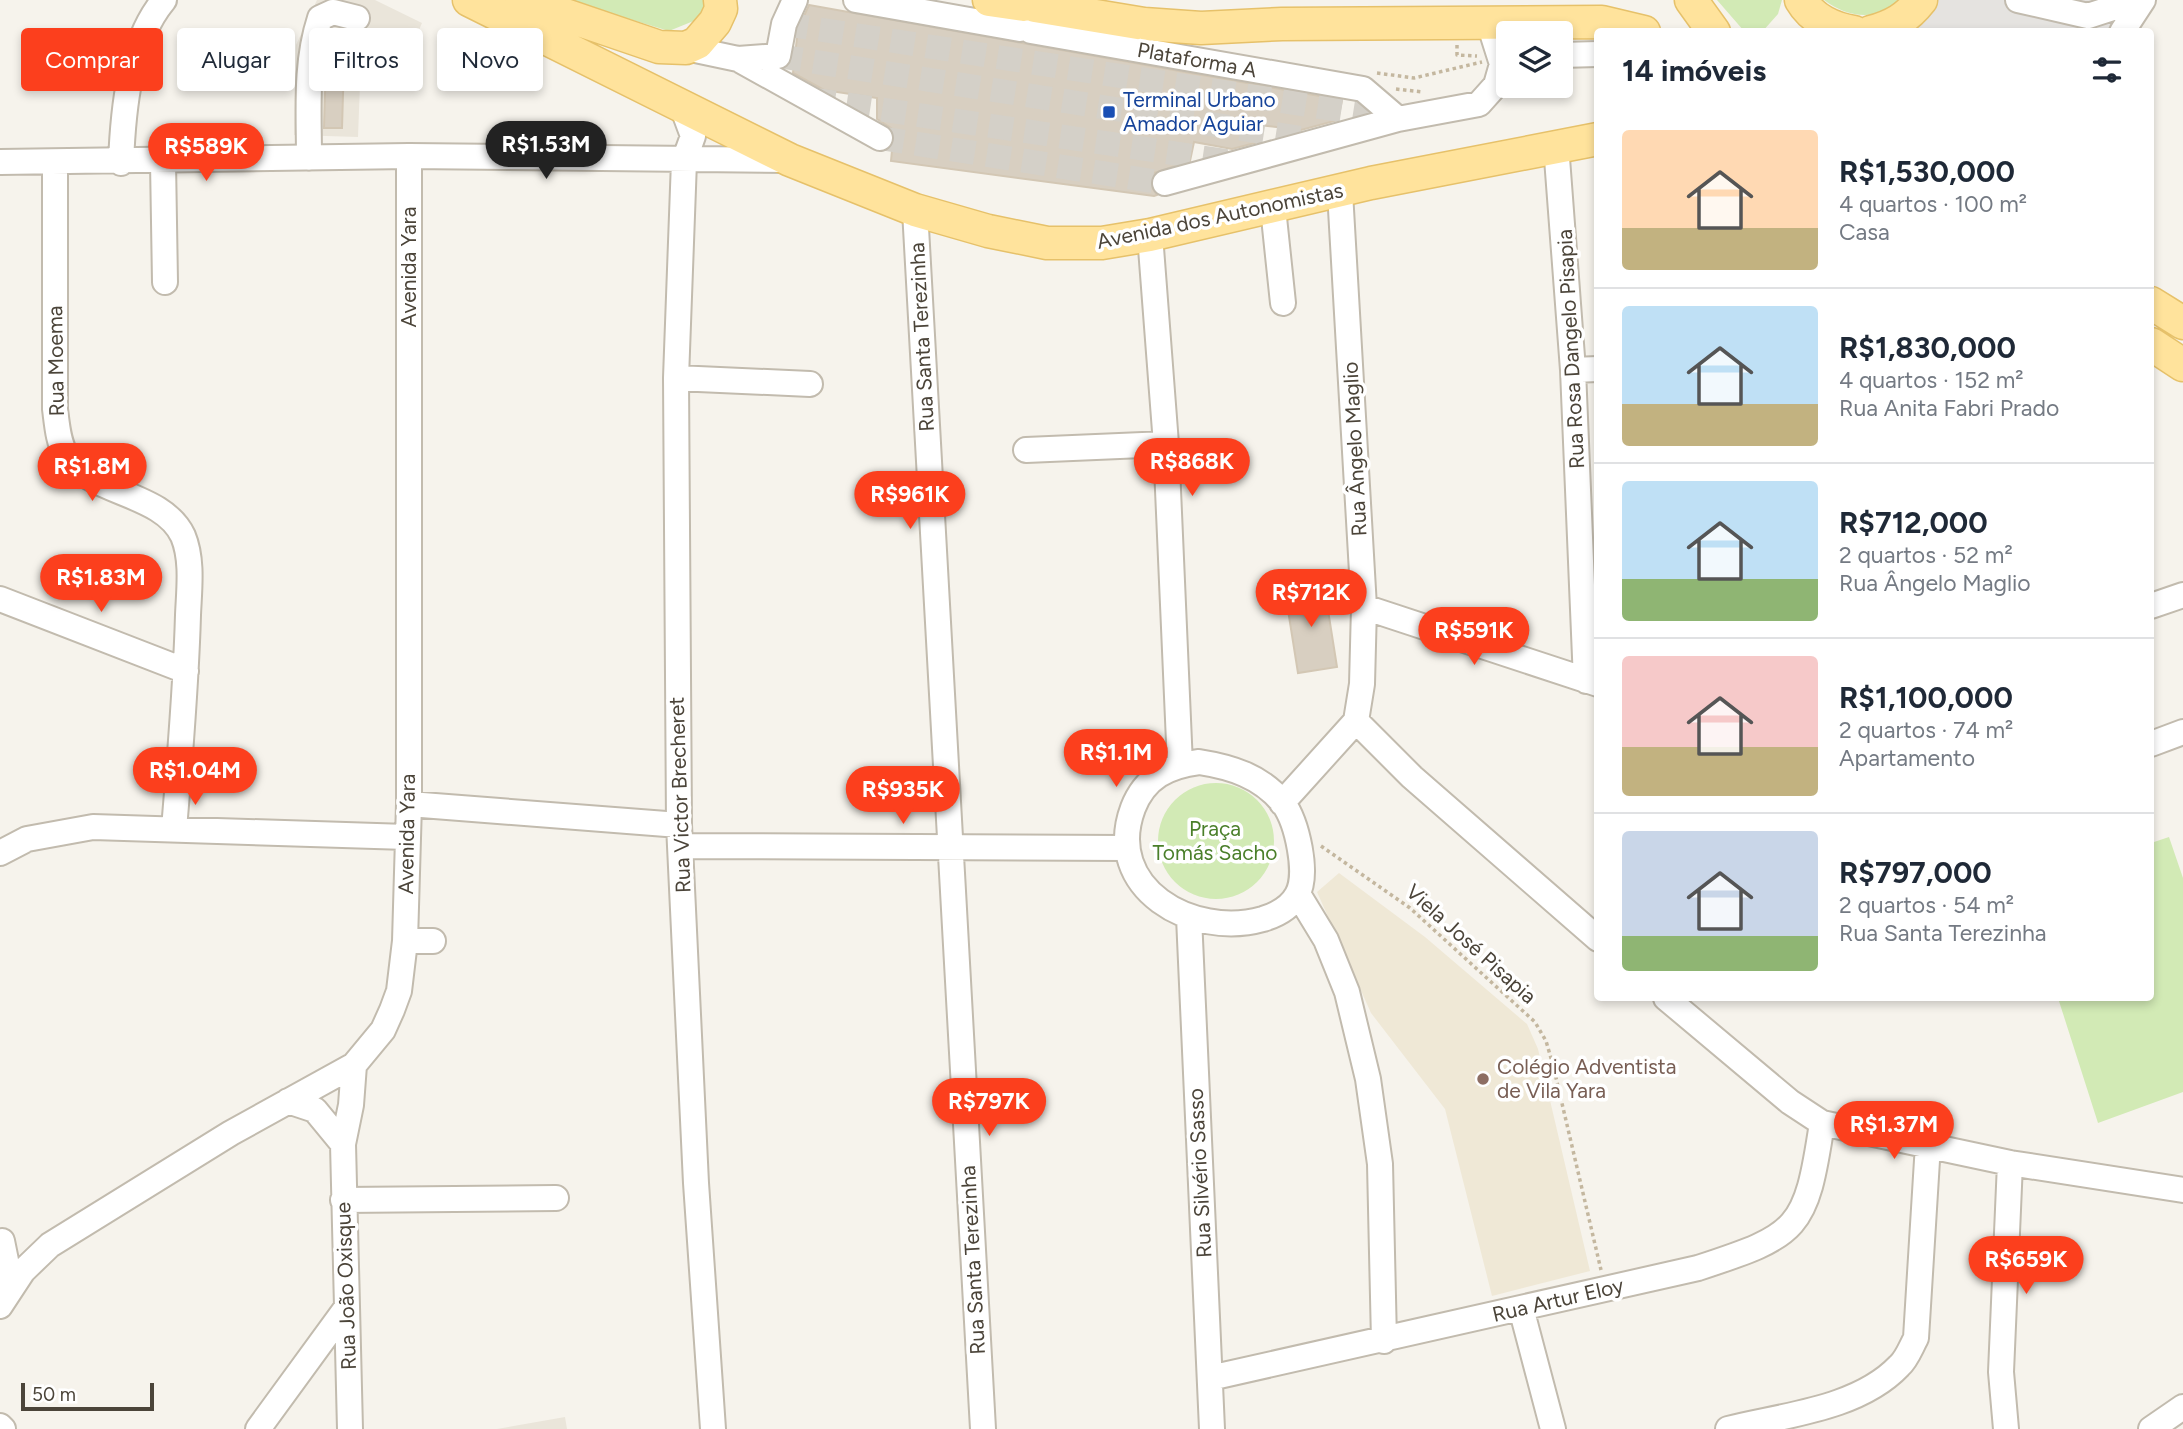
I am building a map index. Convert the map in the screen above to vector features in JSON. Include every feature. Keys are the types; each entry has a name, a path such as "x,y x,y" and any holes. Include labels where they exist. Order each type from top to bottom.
{"main road":[{"name":"Avenida dos Autonomistas","path":"468,0 790,160 915,210 988,231 1063,245 1102,243 1150,235 1556,145 1594,140"},
{"path":"521,0 659,47 686,48 696,43 715,22 721,9 720,0"},
{"path":"989,0 1028,18 1201,28 1241,25 1602,22 1627,28"},
{"path":"1241,25 1324,0"},
{"path":"1691,0 1711,28"},
{"path":"1886,28 1911,13 1921,0"},
{"path":"1809,17 1836,28"},
{"path":"1556,145 1594,124"},
{"path":"2154,305 2183,323"},
{"path":"2154,346 2183,365"}],"street":[{"path":"121,163 122,123 128,90 142,42 164,0"},
{"path":"686,48 738,59 778,56 784,24 795,0"},
{"name":"Plataforma A","path":"856,0 1028,18 1364,80"},
{"path":"2024,1 2088,16 2137,0"},
{"path":"2125,28 2143,0"},
{"path":"309,158 307,109 312,42 320,18 333,12 357,19"},
{"path":"1489,23 1496,40"},
{"path":"1573,55 1594,54"},
{"path":"738,59 880,138"},
{"path":"1364,80 1398,119"},
{"path":"1165,183 1398,119 1479,104 1496,85"},
{"name":"Rua Victor Brecheret","path":"683,109 693,136 684,160 676,379 680,835 696,1183 713,1429"},
{"name":"Rua Rosa Dangelo Pisapia","path":"1556,145 1592,682"},
{"path":"0,162 121,163 409,156 790,160"},
{"name":"Avenida Yara","path":"6,1295 34,1257 231,1133 354,1065 383,1030 392,1010 398,991 405,941 409,804 409,156"},
{"path":"163,162 165,282"},
{"name":"Rua Moema","path":"55,163 55,409 60,443 67,458 78,468 160,511 183,536 189,572 186,671 174,829"},
{"name":"Rua Ângelo Maglio","path":"1340,192 1364,607 1362,684 1356,721"},
{"path":"1273,208 1283,303"},
{"name":"Rua Santa Terezinha","path":"915,210 983,1429"},
{"path":"1150,235 1166,444 1180,765"},
{"path":"1573,370 1594,369"},
{"path":"676,379 810,384"},
{"path":"1026,450 1166,444"},
{"path":"2154,605 2183,595"},
{"path":"0,598 186,671"},
{"path":"1364,607 1592,682"},
{"path":"1282,803 1356,721 1412,777 1594,936"},
{"path":"2154,743 2183,732"},
{"path":"1298,894 1274,916 1254,922 1226,922 1189,917 1162,903 1142,883 1126,848 1127,826 1144,787 1159,773 1180,765 1199,762 1235,769 1256,780 1282,803 1296,830 1301,856 1298,894 1326,940 1348,992 1368,1079 1380,1164 1384,1341"},
{"path":"409,804 680,835 949,849 1126,848"},
{"path":"0,853 27,839 82,829 174,829 407,837"},
{"name":"Rua Silvério Sasso","path":"1189,917 1212,1429"},
{"path":"405,941 433,941"},
{"path":"1669,1001 1790,1102 1822,1123 2010,1163 2183,1190"},
{"name":"Rua João Oxisque","path":"350,1429 343,1144 351,1105 354,1065"},
{"path":"288,1101 316,1110 343,1144"},
{"name":"Rua Artur Eloy","path":"1210,1378 1384,1341 1605,1289 1761,1248 1790,1227 1807,1202 1822,1123"},
{"path":"1728,1429 1843,1401 1878,1385 1902,1364 1916,1338 1928,1144"},
{"path":"2006,1429 2001,1372 2010,1163"},
{"path":"343,1200 556,1198"},
{"path":"1,1240 34,1257"},
{"path":"1,1240 6,1295"},
{"path":"258,1429 347,1307"},
{"path":"1521,1308 1553,1429"},
{"path":"2151,1429 2183,1407"}],"path":[{"path":"1364,80 1414,78 1487,60 1486,57 1457,55 1458,42"},
{"name":"Viela José Pisapia","path":"1296,830 1410,908 1535,1022 1546,1041 1553,1065 1605,1289"}],"shaded area":[{"path":"317,0 375,0 422,23 420,28 309,28 309,91 360,91 358,137 294,135 296,45"},
{"path":"1938,0 2148,0 2134,28 1910,28 1929,12"},
{"name":"Colégio Adventista de Vila Yara","path":"1339,873 1425,937 1527,1024 1538,1049 1590,1271 1492,1296 1445,1109 1371,1013 1317,892"},
{"path":"565,1417 567,1429 497,1429"}],"green space":[{"path":"566,0 707,2 696,20 669,31"},
{"path":"1717,0 1782,0 1778,14 1766,28 1741,28"},
{"path":"1824,0 1903,0 1883,12 1864,15 1844,11"},
{"name":"Praça Tomás Sacho","path":"1216,783 1238,788 1257,800 1269,819 1274,841 1269,863 1257,882 1238,894 1216,899 1194,894 1175,882 1163,863 1158,841 1163,819 1175,800 1194,788"},
{"path":"2169,837 2183,878 2183,1092 2098,1123 2059,1001 2154,1001 2154,842"}],"building":[{"name":"Terminal Urbano Amador Aguiar","path":"809,5 1342,100 1338,120 1301,130 1259,125 1255,143 1232,149 1194,142 1190,161 1154,173 1151,186 1157,195 1154,196 891,161 894,130 877,119 877,98 824,90 793,73 798,29"},
{"path":"325,91 343,91 342,128 324,128"},
{"path":"1324,585 1337,667 1298,673 1285,591"}],"tunnel":[{"path":"784,24 1398,119"},
{"path":"778,56 1319,141"},
{"path":"811,99 1239,163"},
{"path":"880,138 1165,183"}],"place":[{"name":"Terminal Urbano Amador Aguiar","path":"1109,112"},
{"name":"Colégio Adventista de Vila Yara","path":"1483,1079"}]}
